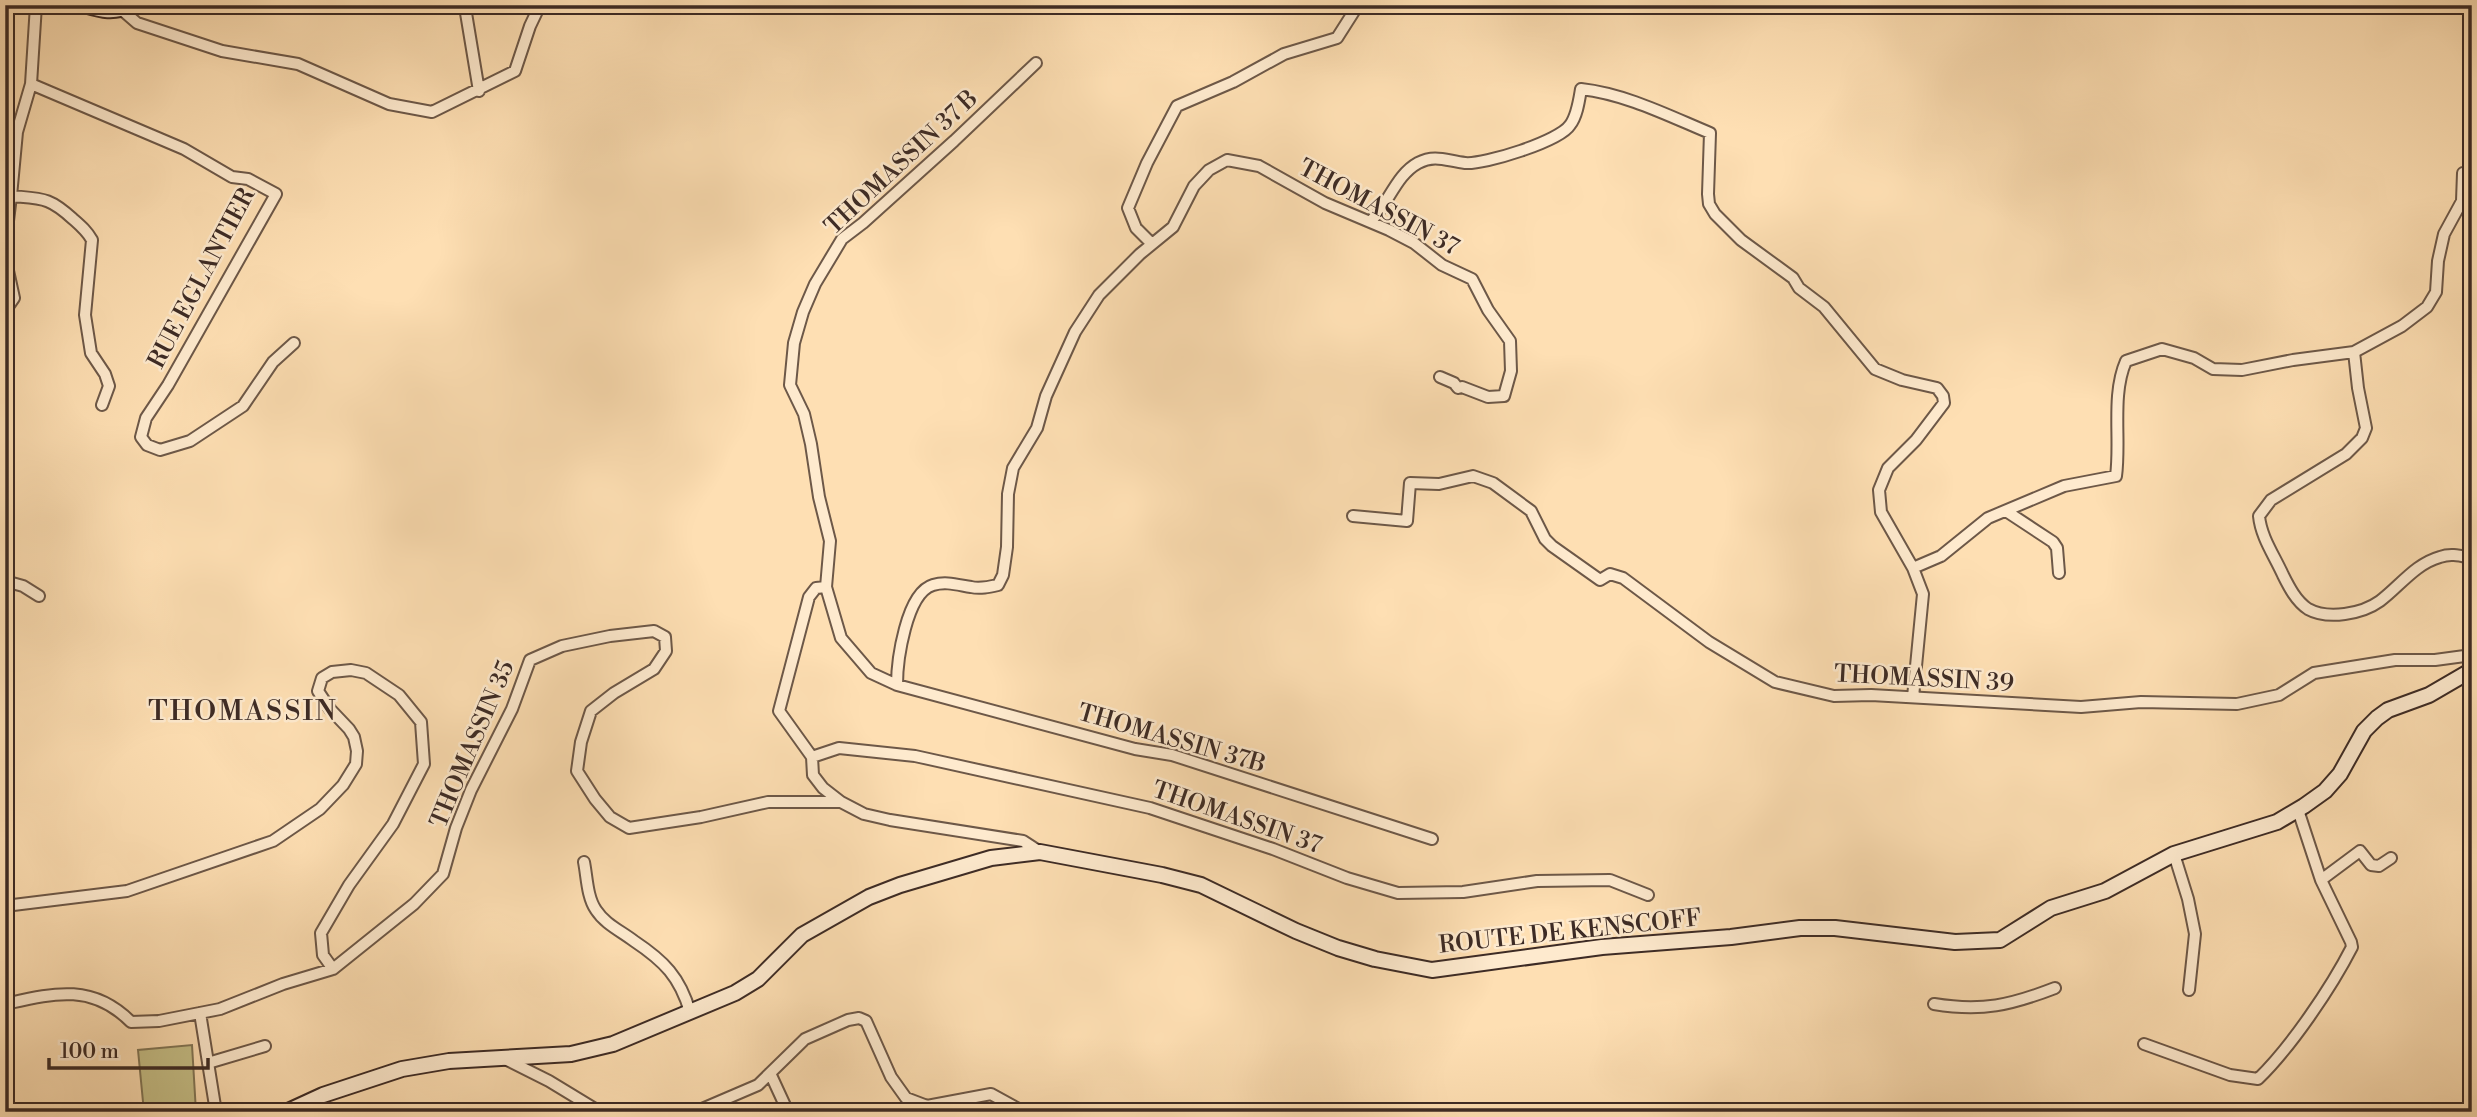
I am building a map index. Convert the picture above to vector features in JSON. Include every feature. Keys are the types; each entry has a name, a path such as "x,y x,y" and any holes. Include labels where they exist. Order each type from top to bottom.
{"main road":[{"path":"84,5 108,12 126,7"},
{"name":"ROUTE DE KENSCOFF","path":"286,1112 323,1095 402,1069 449,1061 571,1054 613,1044 735,993 758,979 802,935 869,897 990,858 1040,852 1202,885 1296,931 1338,948 1375,959 1432,970 1602,947 1731,937 1800,928 1835,928 1955,942 2000,940 2051,908 2105,891 2174,853 2277,822 2298,810 2325,791 2340,774 2364,731 2377,718 2388,710 2429,695 2472,670"}],"street":[{"path":"5,246 17,132 31,84 36,5"},
{"path":"126,7 136,23 222,51 298,64 389,104 432,112 515,71 540,5"},
{"path":"1152,244 1136,228 1128,208 1177,106 1233,82 1284,54 1337,38 1358,5"},
{"path":"465,6 479,91"},
{"name":"THOMASSIN 37 B","path":"826,587 830,541 804,414 790,385 794,343 803,312 815,284 842,239 954,141 1036,63"},
{"name":"RUE EGLANTIER","path":"31,84 184,149 232,177 248,179 276,194 168,385 146,418 141,437 147,445 160,450 190,441 219,423 251,397 274,362 294,343"},
{"path":"1371,221 1383,209 1405,172 1417,163 1441,157 1466,163 1488,161 1509,156 1566,131 1573,122 1581,89 1620,98 1710,133 1708,194 1709,204 1715,214 1741,240 1793,278 1799,288 1824,306 1875,369 1902,380 1937,388 1941,392 1944,403 1916,440 1888,468 1879,489 1881,512 1913,568 1923,594 1913,697"},
{"name":"THOMASSIN 37","path":"897,685 897,663 911,608 923,591 933,585 957,582 970,587 998,585 1003,575 1007,547 1008,494 1013,468 1037,428 1046,396 1075,332 1099,295 1173,227 1194,186 1209,170 1227,160 1259,166 1325,203 1359,219 1371,221 1413,243 1442,265 1472,279 1488,310 1510,341 1511,371 1504,396 1489,397 1458,388 1454,383 1440,377"},
{"path":"1913,568 1941,556 1987,518 2064,486 2116,476 2119,451 2116,432 2119,377 2126,361 2162,349 2194,358 2213,369 2242,370 2354,352 2402,326 2427,307 2436,292 2438,261 2444,234 2462,201 2463,173"},
{"path":"11,197 38,198 55,203 88,232 92,240 85,314 91,353 105,374 109,386 102,405"},
{"path":"5,257 14,298 5,311"},
{"path":"2354,352 2366,428 2362,438 2346,454 2271,500 2259,516 2260,531 2291,592 2309,609 2328,615 2351,613 2378,603 2420,566 2440,556 2472,558"},
{"name":"THOMASSIN 39","path":"1353,516 1407,521 1410,483 1439,484 1473,476 1493,483 1531,511 1552,547 1600,580 1610,574 1623,578 1709,642 1775,682 1834,696 1913,697 2081,708 2141,702 2237,704 2279,695 2314,673 2395,660 2435,660 2472,655"},
{"path":"2006,511 2053,542 2057,548 2059,573"},
{"path":"5,581 23,586 39,596"},
{"path":"826,587 816,588 809,597 779,711 812,757 813,775 823,788 863,814 1023,841 1040,852"},
{"name":"THOMASSIN 37B","path":"826,587 841,638 871,673 897,685 1135,749 1172,755 1432,839"},
{"name":"THOMASSIN 35","path":"5,1004 50,994 92,995 118,1009 131,1021 159,1021 220,1009 283,984 333,969 414,904 443,874 456,828 471,790 512,709 530,660 562,646 610,636 654,631 665,637 666,651 654,669 614,693 591,711 581,742 577,771 610,817 629,828 701,817 768,802 841,802"},
{"path":"5,906 127,891 273,841 320,809 343,785 356,764 357,751 349,729 318,691 322,678 332,672 351,670 366,673 399,695 421,722 424,764 393,824 349,885 321,933 323,955 333,969"},
{"path":"5,732 5,738"},
{"name":"THOMASSIN 37","path":"812,757 839,748 915,756 1150,808 1398,893 1463,891 1537,881 1610,880 1648,895"},
{"path":"2144,1044 2230,1075 2258,1079 2280,1056 2344,964 2352,947 2322,880 2298,810"},
{"path":"2322,880 2360,851 2371,865 2379,866 2391,858"},
{"path":"2174,853 2195,934 2189,990"},
{"path":"584,862 591,900 597,911 610,925 636,942 675,975 683,989 690,1012"},
{"path":"1934,1004 1956,1007 2004,1006 2055,988"},
{"path":"200,1013 216,1112"},
{"path":"695,1112 758,1085 804,1039 859,1018 866,1021 891,1077 906,1098 927,1106 991,1094 1024,1112"},
{"path":"208,1063 265,1046"},
{"path":"501,1057 549,1081 600,1112"},
{"path":"770,1073 788,1112"}],"shaded area":[{"path":"192,1045 196,1112 144,1112 138,1050"}],"district":[{"name":"THOMASSIN","path":"243,710"}]}
